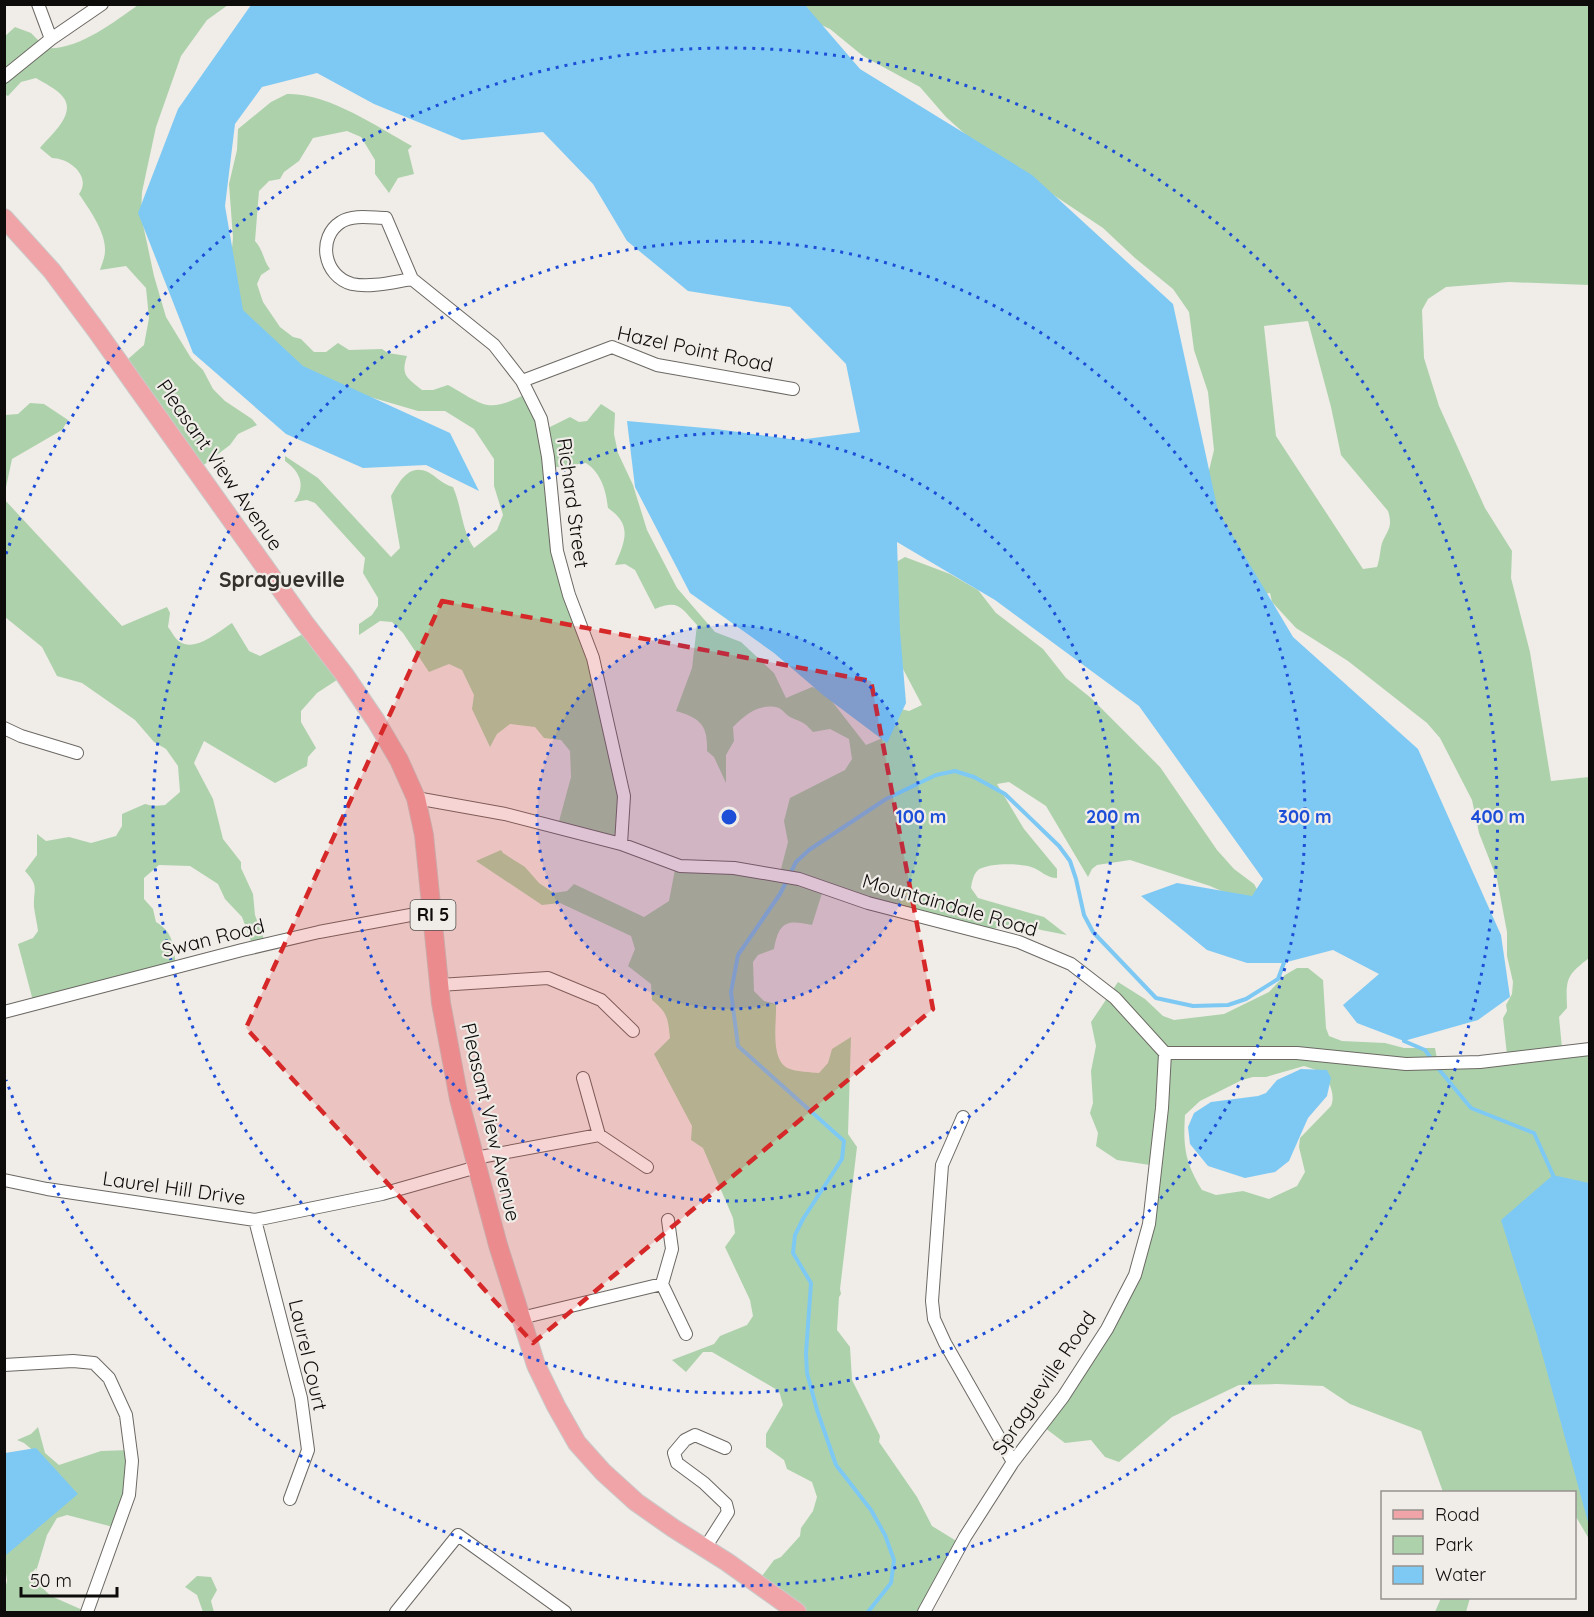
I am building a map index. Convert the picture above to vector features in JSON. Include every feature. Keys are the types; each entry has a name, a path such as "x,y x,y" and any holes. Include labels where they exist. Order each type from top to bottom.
{"main road":[{"name":"Pleasant View Avenue","path":"4,218 52,271 96,330 344,674 393,750 416,798 424,835 441,1003 459,1099 498,1245 521,1318 536,1365 556,1406 577,1443 603,1472 636,1502 705,1548 791,1611"}],"street":[{"path":"38,4 51,39"},
{"path":"4,76 51,39 102,4"},
{"name":"Richard Street","path":"412,279 366,285 344,281 328,267 329,238 342,220 386,218 412,279 494,345 522,381 541,419 548,457 557,551 569,595 593,658 624,796 621,844"},
{"name":"Hazel Point Road","path":"522,381 612,347 657,365 793,389"},
{"path":"4,728 21,736 77,753"},
{"name":"Mountaindale Road","path":"416,798 505,814 621,844 680,866 734,868 799,879 868,903 1019,942 1071,964 1115,998 1165,1053"},
{"name":"Swan Road","path":"4,1012 242,950 319,932 432,911"},
{"path":"439,985 548,978 601,1000 633,1030"},
{"path":"1165,1053 1297,1053 1406,1064 1480,1062 1590,1049"},
{"name":"Spragueville Road","path":"924,1612 965,1537 1013,1462 1063,1397 1107,1329 1135,1275 1149,1224 1162,1108 1165,1053"},
{"path":"583,1078 599,1135 647,1167"},
{"path":"963,1117 942,1165 933,1301 934,1319 966,1382 1013,1462"},
{"name":"Laurel Hill Drive","path":"4,1179 47,1190 255,1220 382,1194 476,1163 599,1135"},
{"name":"Laurel Court","path":"255,1220 301,1398 308,1450 290,1499"},
{"path":"668,1220 672,1249 662,1284 686,1334"},
{"path":"521,1318 662,1284"},
{"path":"4,1365 73,1361 94,1363 109,1378 126,1414 132,1461 129,1495 87,1612"},
{"path":"705,1548 728,1512 726,1504 704,1483 677,1463 674,1453 685,1440 695,1435 725,1448"},
{"path":"396,1612 459,1535 565,1612"}],"highlighted area":[{"path":"442,601 871,681 933,1009 533,1343 246,1028"}],"green space":[{"path":"138,5 228,5 207,20 181,56 156,127 142,192 141,215 154,276 166,317 191,358 203,370 213,389 257,425 238,434 230,445 197,470 119,367 144,345 149,318 146,288 126,266 100,270 105,244 96,221 79,194 83,181 81,175 77,169 65,161 52,158 40,148 65,117 67,110 63,97 36,78 21,82 8,96 6,95 4,37 15,27 31,33 46,48 58,48 95,34"},
{"path":"783,5 1589,5 1589,285 1509,282 1446,287 1428,299 1422,310 1424,358 1439,406 1485,508 1512,551 1511,578 1530,652 1551,781 1589,777 1589,958 1569,978 1567,1008 1559,1017 1562,1048 1589,1047 1589,1539 1576,1517 1576,1491 1443,1491 1421,1431 1350,1404 1323,1386 1239,1385 1172,1417 1119,1462 1105,1457 1091,1440 1065,1443 1041,1425 1123,1297 1149,1219 1150,1165 1117,1160 1096,1146 1098,1133 1090,1113 1093,1103 1091,1071 1096,1046 1091,1022 1118,982 1145,999 1163,1016 1174,1020 1224,1014 1269,992 1285,975 1297,968 1308,968 1323,980 1326,1028 1329,1036 1342,1041 1385,1043 1404,1048 1435,1048 1437,1059 1507,1055 1503,1018 1512,994 1513,982 1507,956 1507,932 1497,879 1479,833 1472,800 1440,738 1427,723 1348,661 1296,628 1272,602 1270,593 1264,594 1204,491 1214,450 1208,392 1194,350 1189,312 1173,289 1103,228 974,142 946,117 920,87 863,56 830,29","holes":["1308,321 1341,455 1388,511 1390,524 1382,543 1377,567 1363,569 1276,436 1264,326","1304,1066 1318,1071 1325,1077 1333,1097 1331,1106 1300,1138 1299,1147 1305,1172 1297,1186 1269,1199 1243,1191 1216,1195 1202,1190 1186,1154 1185,1115 1200,1101 1242,1080 1266,1077"]},
{"path":"287,94 302,95 335,105 412,146 408,150 414,174 398,178 389,193 375,174 375,160 361,137 347,131 313,138 299,161 284,172 280,179 269,181 259,191 255,241 270,269 261,275 257,284 263,302 280,327 293,337 301,339 314,352 326,352 338,343 349,350 382,349 388,353 407,356 405,372 409,379 422,390 433,390 448,385 487,405 503,404 528,393 544,430 570,417 579,422 587,421 601,404 615,413 614,434 618,453 633,485 647,530 677,588 715,632 741,642 774,673 786,698 812,687 824,691 866,745 885,737 897,708 909,711 922,705 872,610 872,576 905,557 950,574 978,590 996,613 1043,649 1066,678 1091,698 1160,767 1217,850 1234,869 1254,884 1262,898 1242,900 1210,886 1130,860 1097,865 1088,877 1046,806 1009,782 997,784 1024,829 1057,869 1057,878 1026,866 996,865 978,870 971,888 978,898 1044,917 1067,935 1041,930 1021,922 988,930 823,890 812,925 796,922 785,925 778,933 774,949 758,955 753,962 754,991 764,1001 776,1004 777,1050 783,1065 793,1070 819,1073 828,1063 832,1049 851,1037 848,1134 857,1147 837,1330 850,1347 852,1380 880,1436 879,1442 917,1497 932,1526 958,1542 918,1612 784,1612 756,1584 774,1560 781,1557 800,1536 801,1528 813,1511 817,1497 812,1482 787,1469 784,1460 766,1447 766,1434 783,1405 779,1391 712,1352 703,1352 686,1372 672,1360 714,1344 720,1336 747,1325 753,1316 750,1300 725,1247 735,1233 733,1218 703,1148 691,1140 692,1126 654,1054 670,1038 666,1017 652,1000 651,984 628,966 635,949 631,936 560,903 542,905 476,861 501,850 525,867 539,883 554,893 567,891 574,884 644,917 669,901 676,864 780,873 788,842 784,821 790,798 845,770 852,759 849,739 830,729 813,732 805,724 779,708 759,708 733,727 734,741 726,755 726,783 714,757 707,751 706,735 701,724 676,711 692,668 697,625 675,605 655,609 635,570 625,564 615,565 624,541 624,527 616,514 608,508 599,477 586,463 550,468 554,527 592,655 622,790 620,840 558,825 571,777 570,751 561,740 544,738 535,727 510,724 497,734 490,747 472,709 474,695 462,670 449,664 429,672 403,633 392,622 380,621 359,635 359,624 372,615 378,606 378,598 363,573 365,558 315,503 307,500 294,502 301,485 295,470 285,461 285,456 318,478 391,557 400,548 391,496 405,476 415,470 428,472 453,487 466,533 474,548 497,530 503,515 494,486 494,459 474,429 445,411 418,411 346,390 281,355 238,310 231,258 233,238 229,184 237,150 238,129 271,102"},
{"path":"30,403 44,404 68,420 62,430 12,459 5,492 5,415 18,414"},
{"path":"4,499 122,626 167,607 170,613 168,627 180,642 193,644 200,642 232,623 249,651 260,656 311,630 343,676 317,693 301,711 301,722 316,748 308,757 307,766 275,783 204,741 194,763 213,799 223,839 241,862 241,868 253,894 255,915 265,942 252,944 242,917 225,899 218,884 190,866 159,865 144,878 144,899 153,909 156,922 169,935 176,965 33,1001 18,944 33,938 38,931 34,907 35,888 33,881 25,871 37,855 37,834 46,841 69,837 91,843 116,836 122,826 122,814 145,804 165,805 180,792 178,766 166,749 154,742 135,720 82,683 57,676 42,647 5,617"},
{"path":"38,1427 45,1453 59,1465 101,1451 130,1450 131,1457 117,1528 67,1515 57,1518 47,1535 35,1575 37,1583 51,1596 87,1612 5,1612 7,1581 4,1557 5,1511 41,1457 17,1440 31,1434"},
{"path":"197,1576 211,1577 217,1590 211,1601 214,1612 203,1612 197,1595 185,1587"},
{"path":"1441,1599 1470,1599 1466,1612 1435,1612"}],"water":[{"path":"251,5 805,5 860,69 1032,175 1173,304 1218,511 1293,637 1418,749 1501,935 1510,997 1478,1020 1404,1041 1357,1023 1343,1005 1379,974 1333,950 1283,963 1247,963 1207,950 1141,896 1177,883 1252,896 1263,879 1139,706 995,600 897,542 900,631 906,703 887,743 823,695 774,653 690,593 635,487 627,421 716,429 798,440 860,432 846,364 790,307 688,291 627,241 593,184 543,132 462,140 374,104 317,73 262,87 235,124 225,206 243,310 303,366 450,433 479,491 426,465 363,468 286,434 193,353 138,213 178,109"},
{"path":"1301,1069 1327,1070 1331,1078 1327,1096 1308,1118 1289,1161 1275,1172 1245,1178 1208,1166 1190,1144 1188,1127 1194,1113 1211,1102 1266,1093 1277,1080"},
{"path":"1553,1175 1589,1183 1589,1526 1537,1335 1501,1220"},
{"path":"36,1448 78,1494 5,1556 5,1453"}],"waterway":[{"path":"868,1612 891,1583 894,1560 885,1535 871,1510 836,1465 817,1410 807,1373 806,1353 811,1283 793,1253 795,1235 842,1159 844,1141 738,1046 731,992 738,955 780,894 796,862 809,850 886,799 936,775 955,771 974,777 1005,794 1059,846 1070,861 1084,915 1093,932 1156,998 1193,1006 1228,1005 1246,999 1278,979 1285,960"},
{"path":"1404,1041 1425,1050 1433,1061"},
{"path":"1437,1067 1471,1108 1534,1133 1553,1175"}],"district":[{"name":"Spragueville","path":"282,580"}]}
